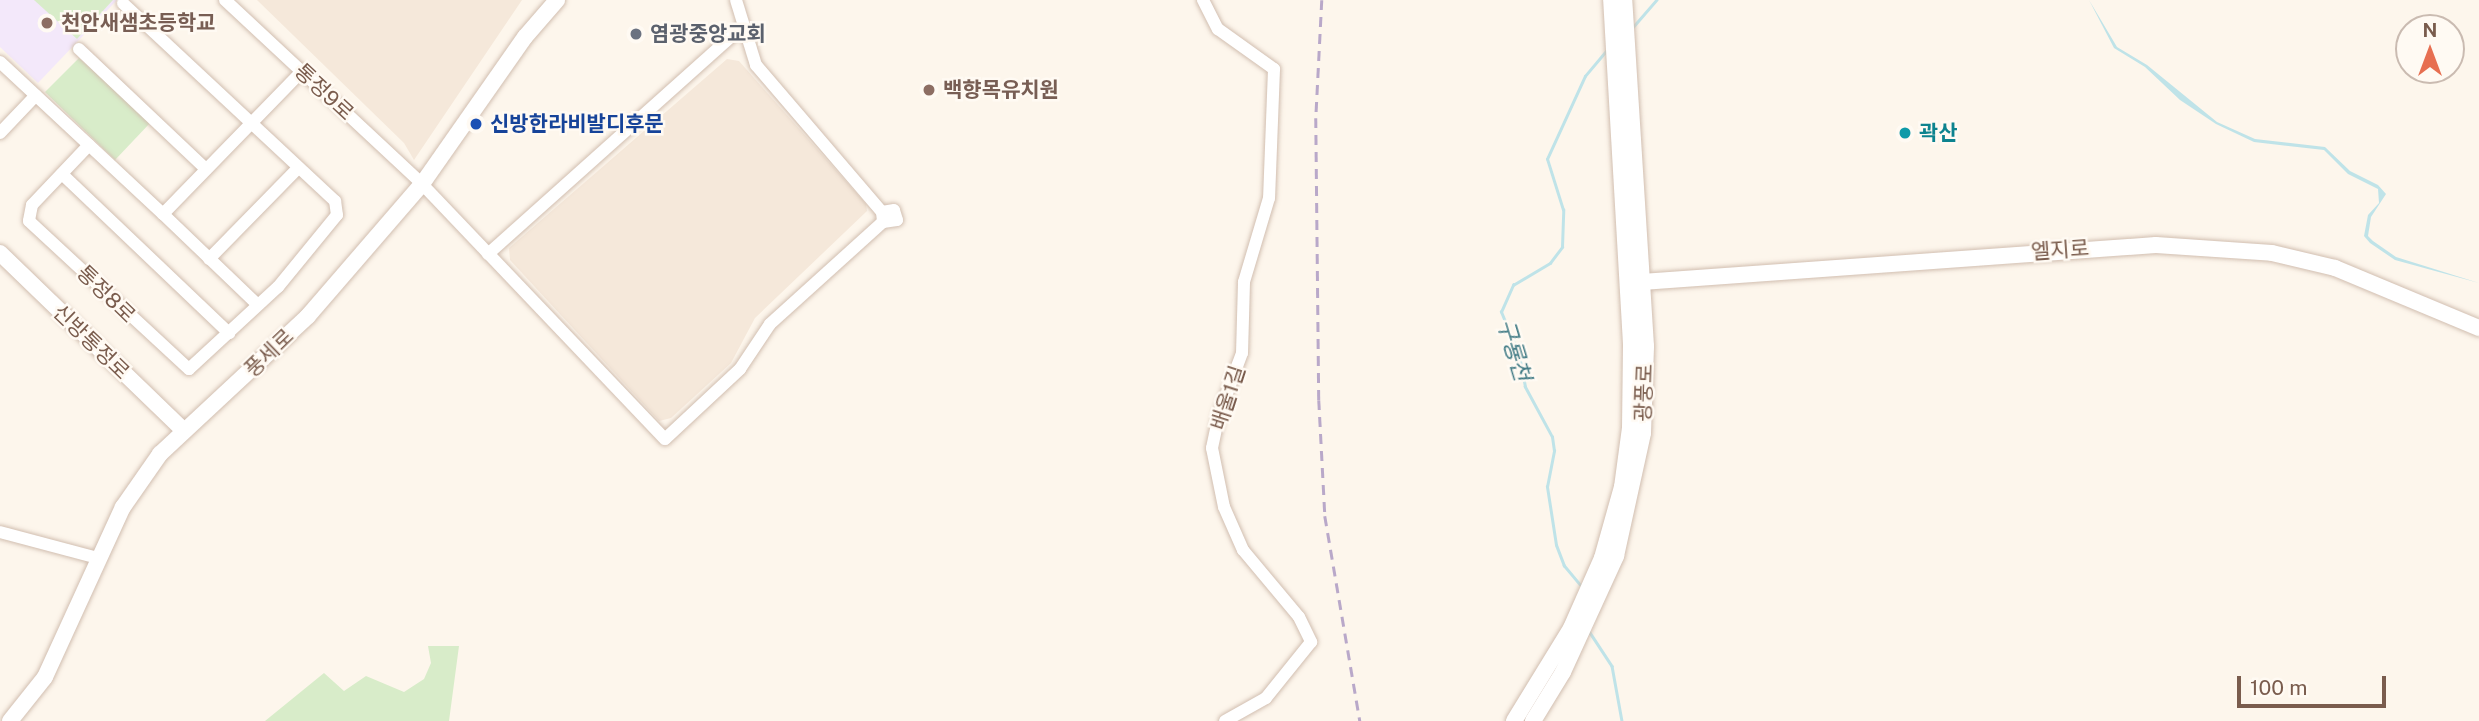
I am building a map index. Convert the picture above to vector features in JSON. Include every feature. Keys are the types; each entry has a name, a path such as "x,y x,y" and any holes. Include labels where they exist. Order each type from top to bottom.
{"street":[{"name":"통정9로","path":"225,0 422,184 664,439 740,369 770,324 883,217 756,65 741,28"},
{"name":"풍세로","path":"10,721 51,667 98,558 141,480 183,430 308,316 422,184 525,37 557,0"},
{"path":"488,254 741,28 736,0"},
{"name":"배울1길","path":"1203,0 1217,29 1274,69 1269,198 1244,282 1242,354 1219,415 1212,447 1224,507 1243,550 1299,617 1311,642 1266,698 1225,721"},
{"name":"통정8로","path":"89,145 29,211 29,221 185,368 194,367 295,270 337,215 335,201 123,3"},
{"name":"광풍로","path":"1533,721 1601,596 1633,492 1643,433 1618,5"},
{"path":"79,49 206,170"},
{"path":"0,62 257,304"},
{"path":"163,214 302,71"},
{"path":"0,133 36,95"},
{"path":"209,259 298,168"},
{"path":"62,174 229,332"},
{"name":"엘지로","path":"1635,281 2156,245 2272,253 2335,268 2479,328"},
{"name":"신방통정로","path":"0,253 183,430"},
{"name":"광풍로","path":"1514,721 1571,628 1602,558 1622,487 1630,428 1635,281"},
{"path":"0,532 98,558"}],"shaded area":[{"name":"천안새샘초등학교","path":"0,0 117,0 38,83 0,47"},
{"path":"257,0 522,0 414,160 404,143"},
{"path":"727,59 739,61 866,204 867,211 755,318 731,363 671,418 659,421 510,260 509,248"}],"green space":[{"path":"34,0 113,0 77,39"},
{"path":"79,58 151,122 115,160 45,92"},
{"path":"428,646 459,646 449,721 265,721 324,673 344,691 366,676 404,692 424,679 431,663"}],"water":[{"path":"2089,0 2117,47 2147,65 2217,122 2255,139 2325,147 2350,171 2378,185 2386,194 2371,217 2368,236 2373,241 2396,257 2479,283 2395,260 2370,243 2364,236 2368,215 2379,203 2378,189 2348,174 2324,150 2254,142 2216,124 2180,100 2145,67 2114,48"}],"waterway":[{"name":"구룡천","path":"1632,28 1656,0"},
{"name":"구룡천","path":"1580,585 1564,566 1556,545 1547,487 1554,451 1552,437 1525,387 1520,358 1501,312 1513,285 1550,263 1562,247 1563,210 1547,159 1585,76 1608,49"},
{"name":"구룡천","path":"1589,631 1612,666 1622,721"}],"railway":[{"path":"1322,0 1316,118 1319,400 1325,516 1360,721"}],"place":[{"name":"천안새샘초등학교","path":"47,23"},
{"name":"염광중앙교회","path":"636,34"},
{"name":"백향목유치원","path":"929,90"},
{"name":"신방한라비발디후문","path":"476,124"},
{"name":"곽산","path":"1905,133"}]}
